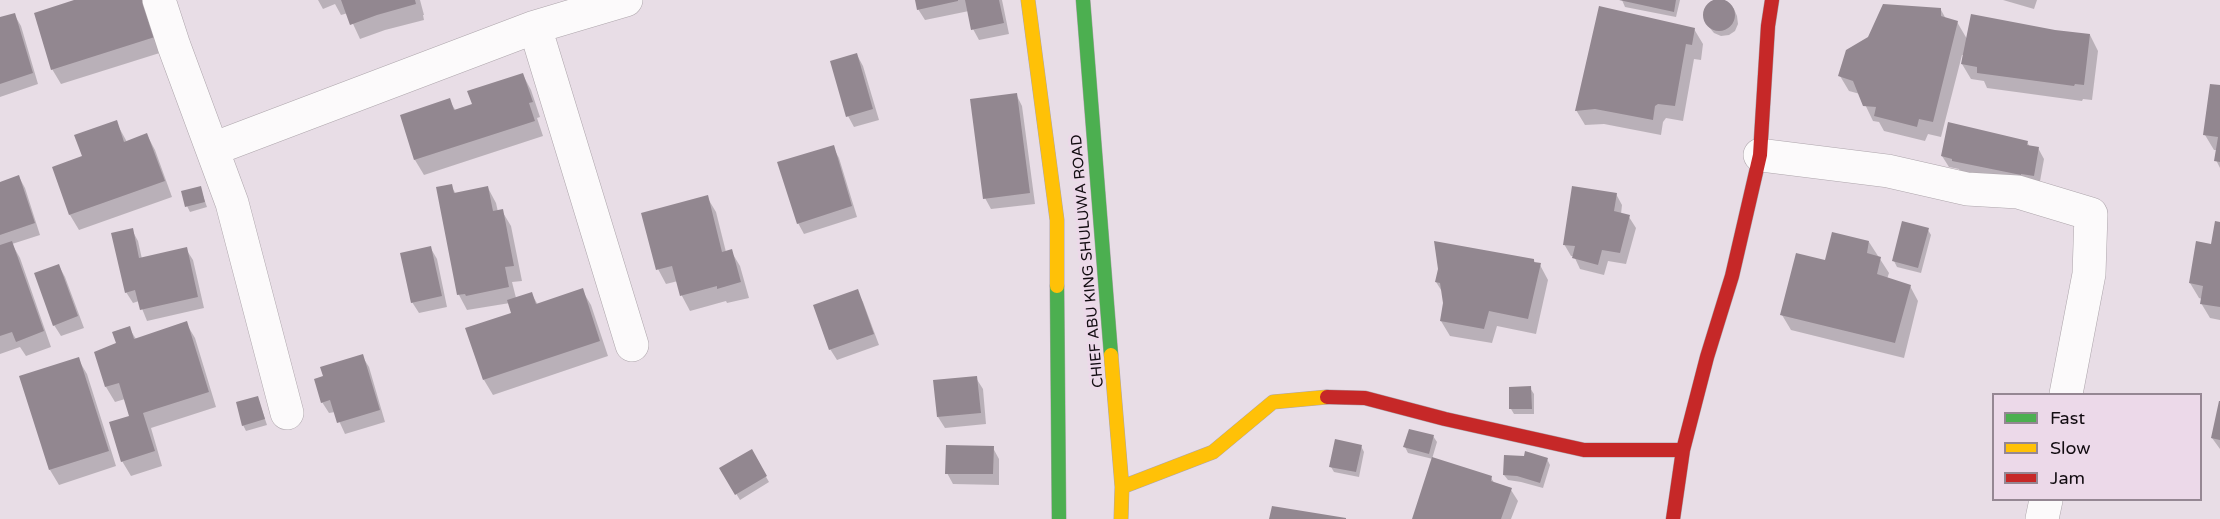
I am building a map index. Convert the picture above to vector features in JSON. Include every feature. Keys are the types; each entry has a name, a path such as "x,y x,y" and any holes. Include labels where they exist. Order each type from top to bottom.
{"street":[{"path":"159,0 232,203 287,413"},
{"path":"213,149 535,27 626,0"},
{"path":"1028,0 1057,220 1059,519"},
{"name":"CHIEF ABU KING SHULUWA ROAD","path":"1083,0 1122,487 1121,519"},
{"path":"1673,519 1683,450 1707,357 1732,276 1760,155 1772,0"},
{"path":"535,27 632,345"},
{"path":"1760,155 1888,171 1967,189 2018,192 2091,214 2089,274 2066,393"},
{"path":"1122,487 1213,452 1273,402 1318,397 1365,398 1445,419 1584,450 1683,450"},
{"path":"2042,519 2046,501"}],"building":[{"path":"1719,-1 1730,4 1735,15 1730,26 1719,31 1708,26 1703,15 1708,4"},
{"path":"74,0 147,0 158,36 51,70 34,13"},
{"path":"341,0 415,0 416,4 350,25"},
{"path":"915,0 958,0 958,1 917,10"},
{"path":"965,0 999,0 1004,23 971,30"},
{"path":"1619,0 1676,0 1674,12"},
{"path":"1883,4 1941,8 1941,16 1958,21 1933,122 1919,119 1917,127 1874,116 1876,107 1863,106 1853,81 1838,76 1846,50 1868,37"},
{"path":"1599,6 1695,28 1692,45 1686,44 1675,106 1658,104 1655,106 1653,120 1595,109 1575,111"},
{"path":"15,13 33,73 0,84 0,17"},
{"path":"1971,14 2055,30 2090,34 2084,85 2075,84 2074,86 1977,73 1977,67 1961,64"},
{"path":"857,53 873,109 846,117 830,61"},
{"path":"523,73 533,102 529,103 535,121 414,160 400,115 450,98 454,110 472,104 467,91"},
{"path":"2210,84 2220,85 2220,162 2214,161 2218,137 2203,135"},
{"path":"1017,93 1030,193 983,199 970,99"},
{"path":"117,120 124,142 147,133 165,181 69,215 52,167 82,156 74,135"},
{"path":"1948,122 2028,141 2027,145 2039,147 2034,176 1952,161 1952,159 1941,156"},
{"path":"834,145 852,206 797,224 777,162"},
{"path":"19,175 35,223 0,235 0,182"},
{"path":"452,184 454,193 488,186 493,211 503,209 514,266 505,267 509,287 466,296 465,294 457,295 436,187"},
{"path":"201,186 205,202 185,207 181,191"},
{"path":"1572,186 1617,193 1614,211 1630,215 1620,253 1602,250 1598,265 1572,258 1575,246 1563,245"},
{"path":"708,195 722,252 732,249 741,282 680,296 672,266 656,270 641,213"},
{"path":"1902,221 1929,228 1918,268 1892,261"},
{"path":"2215,221 2220,222 2220,307 2200,304 2203,286 2189,283 2196,241 2211,244"},
{"path":"133,228 139,258 187,247 198,297 140,310 135,290 125,293 111,233"},
{"path":"1832,232 1869,241 1867,253 1881,257 1877,274 1911,285 1895,343 1780,315 1796,253 1825,260"},
{"path":"12,241 44,331 16,342 12,332 0,336 0,245"},
{"path":"1434,241 1534,259 1534,262 1541,263 1528,319 1489,311 1484,329 1440,321 1443,303 1440,283 1435,282 1438,269"},
{"path":"431,246 442,296 411,303 400,253"},
{"path":"59,264 78,316 53,326 34,273"},
{"path":"583,288 600,341 483,380 465,328 511,313 507,300 532,292 536,304"},
{"path":"858,289 874,334 829,350 813,305"},
{"path":"187,321 209,392 143,413 155,451 121,462 109,422 129,416 119,383 105,387 94,352 116,343 112,332 130,326 134,339"},
{"path":"363,354 380,410 337,423 330,400 321,403 314,379 323,376 320,367"},
{"path":"79,357 109,451 49,470 19,376"},
{"path":"977,376 981,413 937,417 933,380"},
{"path":"1531,386 1532,409 1509,409 1509,387"},
{"path":"258,396 265,419 242,426 236,402"},
{"path":"2220,401 2220,440 2211,438"},
{"path":"1409,429 1434,435 1429,454 1403,447"},
{"path":"1335,439 1362,445 1356,472 1329,467"},
{"path":"946,445 994,446 993,474 945,474"},
{"path":"752,449 767,476 735,495 719,468"},
{"path":"1525,451 1548,458 1540,483 1517,476 1503,475 1504,455 1524,456"},
{"path":"1432,457 1492,476 1491,481 1512,488 1501,519 1412,519"},
{"path":"1272,506 1346,518 1346,519 1269,519"}],"traffic: fast":[{"path":"1083,0 1111,355"},
{"path":"1057,286 1059,519"}],"traffic: slow":[{"path":"1028,0 1057,220 1057,286"},
{"path":"1111,355 1122,487 1121,519"},
{"path":"1122,487 1213,452 1273,402 1327,397"}],"traffic: jam":[{"path":"1673,519 1683,450 1707,357 1732,276 1760,155 1768,26 1772,0"},
{"path":"1327,397 1365,398 1445,419 1584,450 1683,450"}]}
